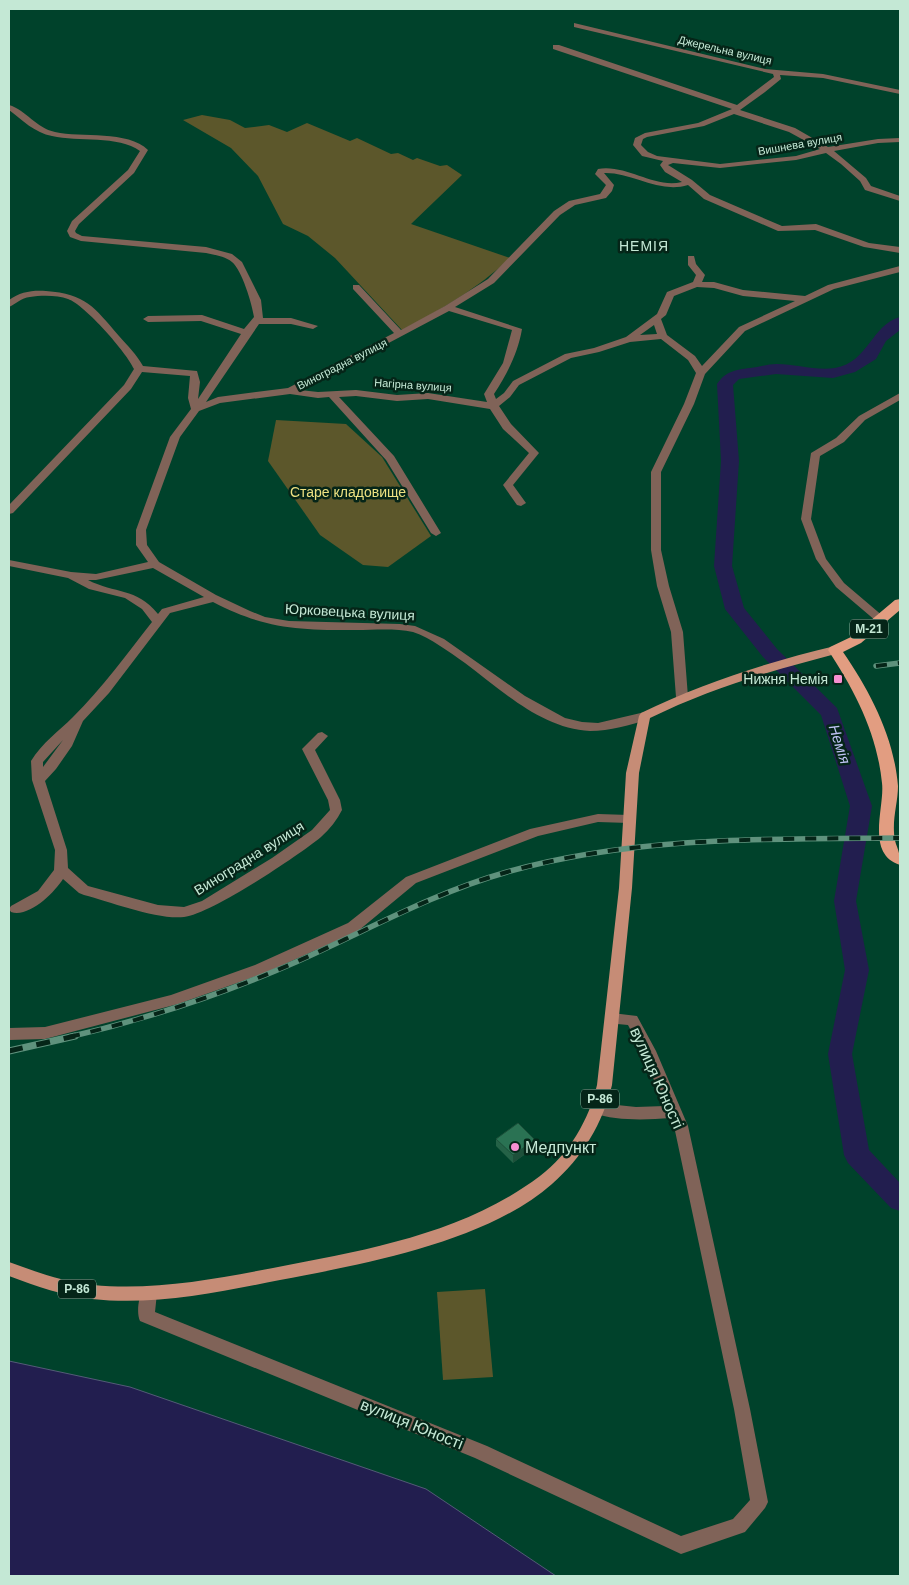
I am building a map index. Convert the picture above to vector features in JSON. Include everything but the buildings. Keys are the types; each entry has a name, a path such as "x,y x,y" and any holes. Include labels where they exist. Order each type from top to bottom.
{"highway":[{"name":"М-21","path":"900,603 856,640 835,650 862,692 883,751 891,798 886,827 887,842 890,849 900,859"}],"main road":[{"path":"645,716 682,697 767,668 835,650"},
{"name":"вулиця Юності","path":"149,1293 192,1289 345,1261 388,1251 451,1232 483,1219 521,1198 548,1177 571,1155 584,1136 598,1109 607,1069 627,874 637,738 645,716"},
{"name":"Р-86","path":"9,1269 56,1285 102,1293 149,1293"}],"street":[{"name":"Джерельна вулиця","path":"576,25 669,49 776,73 822,76 900,92"},
{"path":"556,47 792,130 827,150 863,180 868,188 900,199"},
{"path":"736,109 757,96 777,78 776,73"},
{"path":"9,107 37,127 52,134 127,142 144,150 131,170 75,223 71,231 73,235 81,238 206,250 229,256 238,262 256,300 259,317 175,437 141,530 139,542 143,552 155,564"},
{"name":"Вишнева вулиця","path":"736,109 712,122 695,127 645,135 639,138 637,145 645,154 655,158 720,166 796,158 878,140 900,140"},
{"path":"674,160 667,161 664,165 668,170 689,182 699,192 707,197 761,218 781,229 816,226 867,245 900,250"},
{"name":"Виноградна вулиця","path":"196,409 218,400 290,391 448,308 491,281 557,213 572,203 603,196 608,191 610,185 599,174 601,171 606,170 678,185 689,182"},
{"path":"691,258 692,264 701,275 696,284"},
{"path":"682,697 677,632 662,586 656,550 656,472 702,373 742,329 831,287 900,269"},
{"path":"630,339 661,315 670,294 696,284 714,285 743,293 806,299"},
{"name":"Виноградна вулиця","path":"356,287 400,334"},
{"path":"11,290 22,295 57,295 75,299 96,317 135,360 139,369"},
{"path":"9,304 22,295"},
{"path":"448,308 517,329 516,342 508,362 489,394 496,413 511,432 534,453 508,485 521,503"},
{"path":"148,318 202,318 246,333"},
{"path":"656,318 663,336 692,358 702,373"},
{"path":"256,321 291,321 313,326"},
{"path":"493,406 507,395 516,383 568,356 596,350 630,339 663,336"},
{"path":"139,369 194,373 196,378 191,398 196,409"},
{"path":"9,511 128,387 139,369"},
{"name":"Нагірна вулиця","path":"290,391 318,395 356,393 397,398 428,396 493,406"},
{"path":"332,395 390,458 436,534"},
{"path":"880,619 840,585 821,559 806,519 815,455 840,440 862,418 900,396"},
{"path":"9,563 71,575 96,577 155,564"},
{"name":"Юрковецька вулиця","path":"155,564 215,598 258,618 278,623 407,628 420,631 445,644 541,711 560,720 583,726 620,723 645,716"},
{"path":"71,575 93,586 129,596 146,607 157,621"},
{"path":"16,909 38,900 52,887 61,870 60,850 38,780 37,761 49,746 105,690 166,611 215,598"},
{"name":"Виноградна вулиця","path":"61,870 84,890 158,910 184,912 207,904 277,861 317,833 331,818 336,810 334,800 308,749 322,736"},
{"path":"9,1034 45,1033 173,1000 260,969 353,927 411,880 535,832 598,818 630,819"},
{"name":"вулиця Юності","path":"149,1293 146,1316 481,1452 681,1545 739,1526 759,1502 742,1409 680,1126 649,1051 632,1020 612,1019"},
{"path":"598,1109 621,1113 650,1114 675,1112"}],"green space":[{"path":"202,115 230,120 245,128 269,125 287,132 307,123 350,141 357,138 391,154 398,153 413,160 417,158 440,166 447,165 462,175 411,224 510,258 459,298 402,330 335,258 308,236 283,224 258,176 231,148 183,120"},
{"name":"Старе кладовище","path":"276,420 346,424 382,457 431,536 388,567 363,565 320,535 268,461"},
{"path":"485,1289 493,1377 443,1380 437,1292"}],"shaded area":[{"path":"9,1361 130,1387 426,1489 556,1576 9,1576"}],"waterway":[{"name":"Немія","path":"900,322 880,338 870,356 849,369 833,373 776,369 734,375 725,384 730,461 723,566 735,609 770,653 830,713 861,806 845,901 857,970 840,1054 857,1155 900,1200"}],"railway":[{"path":"876,666 900,663"},
{"path":"69,1037 156,1014 213,995 296,962 400,913 453,891 507,872 555,860 604,852 702,842 900,838"},
{"path":"9,1051 75,1036"}],"place":[{"name":"Нижня Немія","path":"838,679"},
{"name":"Медпункт","path":"515,1147"}],"district":[{"name":"НЕМІЯ","path":"644,246"}]}
